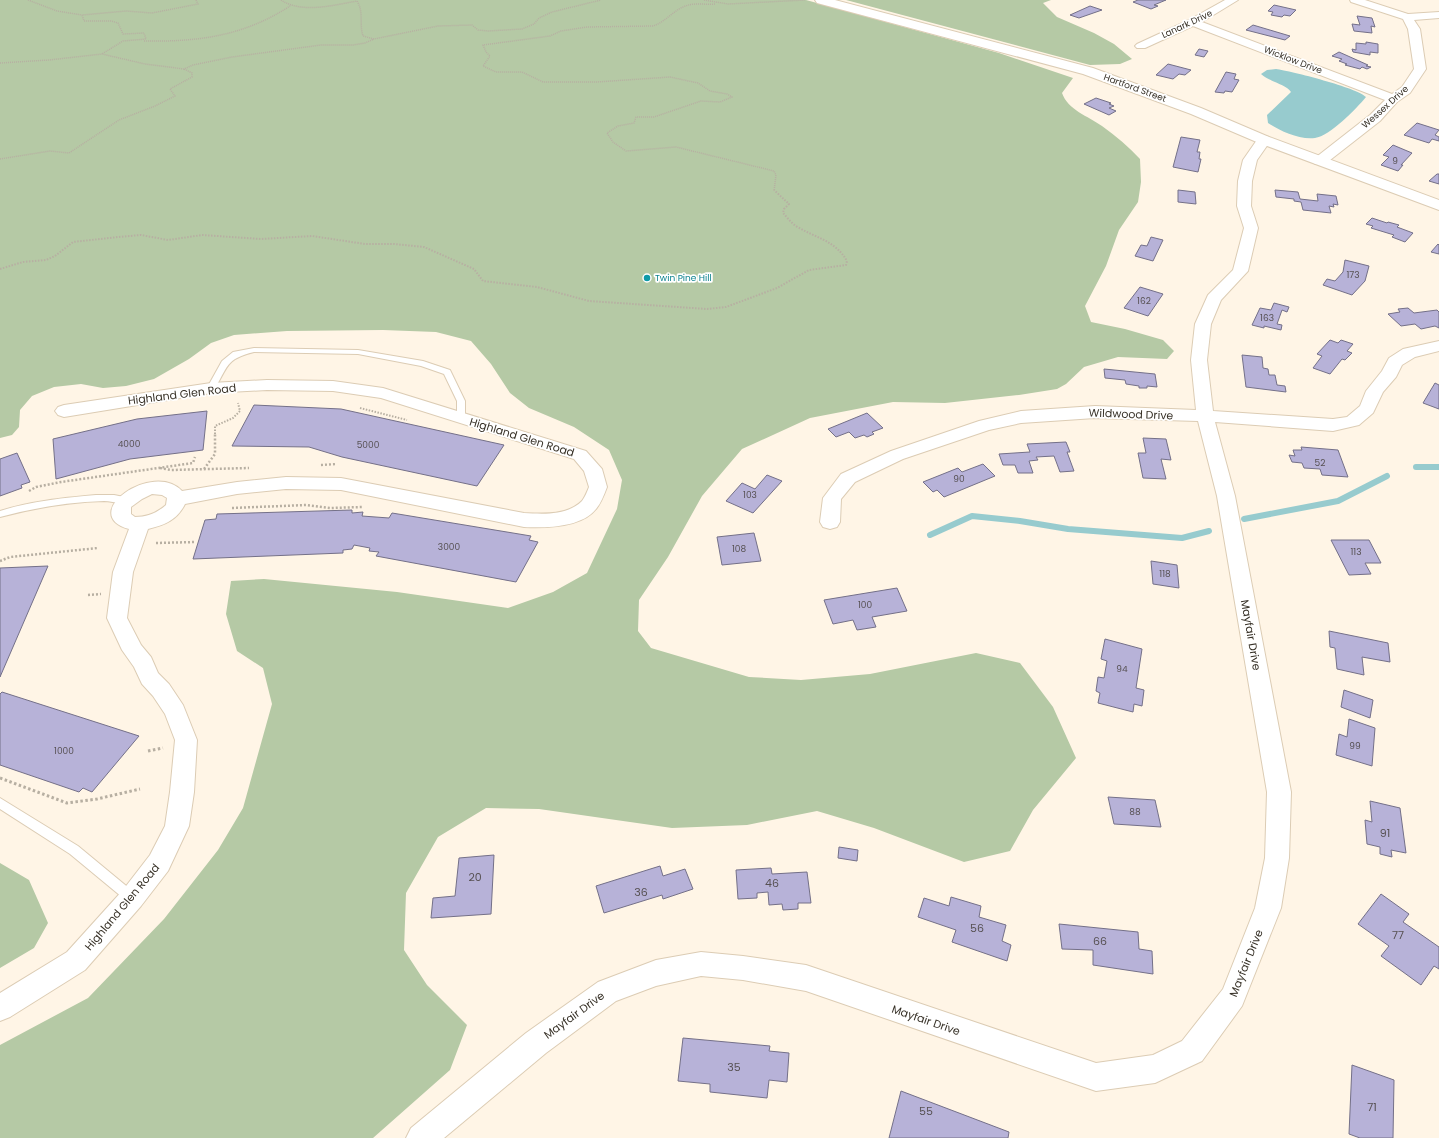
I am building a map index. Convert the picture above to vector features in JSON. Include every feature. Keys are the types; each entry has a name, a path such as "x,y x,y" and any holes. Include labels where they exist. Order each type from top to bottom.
{"street":[{"name":"Hartford Street","path":"821,0 1088,71 1196,111 1264,140 1439,205"},
{"name":"Lanark Drive","path":"1141,46 1193,22 1233,0"},
{"path":"1354,0 1407,17 1439,14"},
{"name":"Wessex Drive","path":"1320,161 1375,118 1393,99 1406,90 1420,69 1414,29 1407,17"},
{"name":"Wicklow Drive","path":"1193,22 1393,99"},
{"name":"Mayfair Drive","path":"421,1138 536,1043 607,991 656,973 701,964 743,968 806,978 993,1043 1096,1076 1155,1069 1192,1051 1233,997 1268,908 1276,858 1279,792 1226,496 1206,416 1198,360 1203,324 1214,298 1240,271 1250,228 1244,206 1245,181 1250,160 1264,140"},
{"name":"Wildwood Drive","path":"830,522 832,498 848,478 897,455 985,425 1021,417 1095,412 1206,416 1300,424 1333,424 1353,421 1367,409 1375,391 1396,362 1410,352 1439,346"},
{"name":"Highland Glen Road","path":"64,411 211,388 268,385 333,386 383,393 580,455 593,469 598,487 588,506 564,519 544,521 524,520 341,484 286,483 237,488 176,499"},
{"path":"152,488 169,490 174,494 176,499 172,510 158,520 140,524 124,519 121,513 122,506 133,494 152,488"},
{"name":"Highland Glen Road","path":"0,1008 76,961 132,898 159,863 177,826 182,792 186,740 175,712 161,690 150,678 143,662 133,650 117,618 123,572 140,524"}],"lane":[{"path":"211,388 225,363 236,354 254,350 358,352 423,364 447,372 461,401 461,418"},
{"path":"0,514 22,507 40,504 115,497 126,500"},
{"path":"0,803 74,850 132,898"}],"path":[{"path":"28,0 56,11 82,15 126,11 152,13 162,12 198,4 196,0"},
{"path":"281,0 294,7 324,6 357,1 361,8 362,16 360,32 363,36 374,39"},
{"path":"184,69 193,64 232,57 321,45 353,45 365,43 374,39 438,26 459,24 472,25 478,30 488,31 522,29 534,24 539,18 552,12 601,0"},
{"path":"704,0 715,4"},
{"path":"0,269 23,262 46,260 73,242 118,237 141,235 168,240 202,236 261,239 312,236 366,244 394,244 424,247 474,269 483,281 538,287 588,301 692,310 726,307 777,288 809,270 846,265 847,261 844,256 826,240 795,226 782,213 789,204 774,191 776,175 774,171 676,147 626,152 613,142 607,133 618,126 634,123 636,117 654,117 701,101 720,102 732,97 727,94 710,91 698,82 678,78 597,82 544,82 522,72 496,72 483,66 490,56 486,52 483,45 550,36 557,31 576,28 654,26 662,24 684,7 697,4 746,4 772,1 793,2 805,0"},
{"path":"0,63 42,61 102,54 123,41 197,40 220,36 259,23 290,6"},
{"path":"82,15 84,21 111,20 118,23 118,28 123,34 144,33 146,39 141,40"},
{"path":"0,159 20,158 50,151 69,152 119,120 155,106 175,96 170,89 192,78 192,74 184,69 145,64 102,54"},
{"path":"204,470 215,454 215,426 233,418 240,411 239,404 234,401 241,401"},
{"path":"355,407 410,420"},
{"path":"26,493 36,487 193,463 195,457"},
{"path":"313,465 336,464"},
{"path":"158,468 171,470 251,468"},
{"path":"230,508 306,505 330,508 355,506 369,508"},
{"path":"152,547 160,538"},
{"path":"156,543 195,542"},
{"path":"0,562 10,557 98,548"},
{"path":"148,751 167,747"},
{"path":"0,778 67,802 97,799 140,790"}],"green space":[{"path":"0,0 806,0 999,53 1073,78 1062,93 1069,104 1079,112 1097,122 1127,146 1140,159 1141,182 1138,202 1119,230 1106,266 1085,306 1091,322 1125,329 1163,340 1174,351 1167,359 1118,357 1084,367 1066,384 1057,389 1019,395 945,403 893,402 810,418 742,449 702,496 668,557 639,600 638,631 651,648 749,677 801,680 870,674 976,653 1020,663 1053,707 1076,758 1033,810 1010,851 964,862 874,828 817,811 747,825 672,828 539,809 486,808 438,837 406,893 404,950 427,985 467,1025 450,1070 373,1138 0,1138 0,1045 88,998 164,919 218,850 243,808 272,704 263,668 237,651 226,614 231,581 264,579 397,592 508,608 553,592 587,573 617,509 622,480 609,450 574,427 529,408 510,393 491,364 471,341 436,332 383,330 287,331 234,335 211,343 189,359 154,379 126,386 103,388 81,384 54,387 32,396 20,410 19,427 12,435 0,438"},
{"path":"846,0 1051,0 1043,3 1057,17 1094,33 1114,44 1132,59 1120,64 1090,65"},
{"path":"0,863 29,880 48,923 34,948 0,968"}],"water":[{"path":"1276,69 1309,76 1351,89 1366,97 1349,115 1321,136 1315,138 1303,138 1296,136 1284,132 1268,123 1267,115 1291,92 1289,89 1261,74 1267,70"}],"building":[{"path":"1138,0 1166,0 1154,5 1158,6 1151,9 1133,2"},
{"path":"1274,5 1296,10 1290,16 1284,15 1282,17 1271,15 1273,12 1268,11"},
{"path":"1090,6 1102,10 1079,18 1070,15"},
{"path":"1357,16 1372,18 1375,27 1371,26 1372,33 1354,31 1352,24 1360,25"},
{"path":"1253,25 1290,36 1285,40 1246,30"},
{"path":"1366,42 1378,44 1378,53 1370,52 1370,55 1353,52 1352,49 1356,50 1356,43 1366,44"},
{"path":"1199,49 1208,51 1204,57 1195,55"},
{"path":"1339,52 1368,65 1366,66 1371,67 1367,69 1362,67 1360,69 1345,65 1347,64 1339,61 1342,59 1332,56"},
{"path":"1168,64 1191,70 1185,75 1179,74 1173,79 1156,75"},
{"path":"1226,72 1236,74 1234,79 1239,80 1232,92 1215,92"},
{"path":"1096,98 1111,103 1109,104 1114,106 1109,108 1116,111 1109,115 1084,104"},
{"path":"1417,123 1439,130 1435,135 1439,137 1439,141 1432,139 1429,143 1404,135"},
{"path":"1181,137 1200,140 1197,152 1200,152 1199,159 1201,159 1198,172 1173,167"},
{"path":"1393,145 1412,153 1401,165 1403,165 1398,171 1381,165 1389,157 1383,155"},
{"path":"1439,174 1439,184 1429,181"},
{"path":"1178,190 1195,192 1196,204 1178,202"},
{"path":"1275,190 1298,192 1300,199 1318,201 1317,194 1336,196 1338,205 1333,204 1334,207 1329,206 1331,213 1303,210 1301,202 1294,201 1294,199 1276,197"},
{"path":"1372,218 1399,225 1397,227 1413,233 1405,242 1392,237 1394,235 1371,228 1373,226 1366,224"},
{"path":"1151,237 1163,240 1153,261 1135,256 1141,245 1147,246"},
{"path":"1438,244 1439,254 1431,252"},
{"path":"1345,260 1369,266 1365,281 1352,295 1323,285 1327,279 1335,281 1343,272"},
{"path":"1140,287 1163,294 1148,316 1124,308"},
{"path":"1274,303 1289,307 1287,312 1282,310 1277,324 1282,325 1281,330 1252,325 1260,308 1271,310"},
{"path":"1408,308 1414,313 1437,310 1439,312 1439,328 1435,326 1421,329 1415,324 1401,326 1388,314 1400,312 1398,309"},
{"path":"1330,340 1338,343 1341,340 1353,344 1347,351 1352,353 1345,360 1342,359 1330,374 1313,368 1322,356 1317,354"},
{"path":"1242,355 1262,357 1263,368 1268,369 1269,375 1275,375 1277,385 1285,386 1286,392 1246,387"},
{"path":"1104,369 1155,374 1157,387 1147,386 1147,388 1139,388 1139,386 1126,384 1125,380 1105,378"},
{"path":"1435,383 1439,385 1439,409 1423,403"},
{"path":"254,405 341,409 504,445 477,486 342,457 309,447 232,446"},
{"path":"207,411 203,450 130,459 56,479 53,439 137,419"},
{"path":"867,413 883,428 872,432 874,434 867,437 864,435 855,438 849,432 836,437 828,429"},
{"path":"1143,438 1166,439 1171,460 1161,459 1166,479 1143,478 1138,453 1146,453"},
{"path":"1066,442 1070,452 1067,452 1074,471 1060,472 1054,456 1036,457 1038,460 1029,461 1033,473 1018,473 1015,465 1003,465 999,454 1030,452 1027,444"},
{"path":"1301,447 1338,450 1348,477 1322,475 1320,469 1304,468 1302,463 1292,462 1289,455 1295,456 1293,450 1302,450"},
{"path":"17,453 30,482 21,485 22,488 0,496 0,459"},
{"path":"983,464 995,476 944,497 937,490 933,492 923,482 958,468 962,472"},
{"path":"767,475 782,481 753,513 726,501 742,483 755,489"},
{"path":"352,510 352,513 363,512 362,516 389,518 392,513 531,536 529,540 538,542 516,582 376,556 379,552 369,551 370,548 354,545 352,549 343,550 343,553 193,559 205,520 216,519 217,514"},
{"path":"754,533 761,561 722,565 717,537"},
{"path":"1331,540 1369,540 1381,563 1365,563 1371,574 1349,575"},
{"path":"1151,561 1177,565 1179,588 1153,584"},
{"path":"48,566 0,677 0,568"},
{"path":"897,588 907,611 872,617 876,627 857,630 853,620 833,624 824,600"},
{"path":"1329,631 1388,643 1390,662 1362,657 1364,675 1337,669 1335,648 1330,647"},
{"path":"1105,639 1142,649 1136,688 1144,690 1142,706 1134,704 1133,712 1098,703 1100,693 1096,691 1098,677 1104,678 1107,661 1101,659"},
{"path":"1344,690 1373,700 1370,718 1341,707"},
{"path":"2,692 139,736 92,792 83,788 79,792 0,765 0,694"},
{"path":"1349,719 1375,728 1372,766 1336,755 1339,734 1347,737"},
{"path":"1108,797 1155,800 1161,827 1114,824"},
{"path":"1370,801 1400,808 1406,853 1391,850 1392,857 1380,854 1380,847 1367,844 1365,820 1372,822"},
{"path":"839,847 858,850 857,861 838,858"},
{"path":"494,855 491,914 431,918 433,898 455,896 459,858"},
{"path":"660,866 663,876 685,869 693,889 663,899 662,895 604,913 596,886"},
{"path":"771,868 772,874 807,872 811,903 798,903 798,909 783,910 782,904 769,905 768,892 757,893 757,898 738,899 736,870"},
{"path":"1381,894 1409,914 1403,922 1439,947 1439,969 1434,966 1421,985 1381,956 1389,946 1358,924"},
{"path":"951,897 981,906 979,917 1006,925 1002,941 1011,945 1007,961 952,942 956,930 918,917 924,898 949,906"},
{"path":"1059,924 1138,932 1139,949 1152,951 1153,974 1093,965 1093,950 1062,949"},
{"path":"683,1038 770,1046 769,1051 789,1053 787,1082 769,1080 767,1098 710,1092 710,1084 678,1081"},
{"path":"1352,1065 1394,1080 1393,1138 1360,1138 1349,1134"},
{"path":"901,1091 1009,1132 1008,1138 889,1138"}],"waterway":[{"path":"1416,467 1439,467"},
{"path":"1244,519 1338,501 1387,476"},
{"path":"930,535 972,516 1020,521 1068,529 1182,538 1209,531"}],"place":[{"name":"Twin Pine Hill","path":"647,278"}]}
